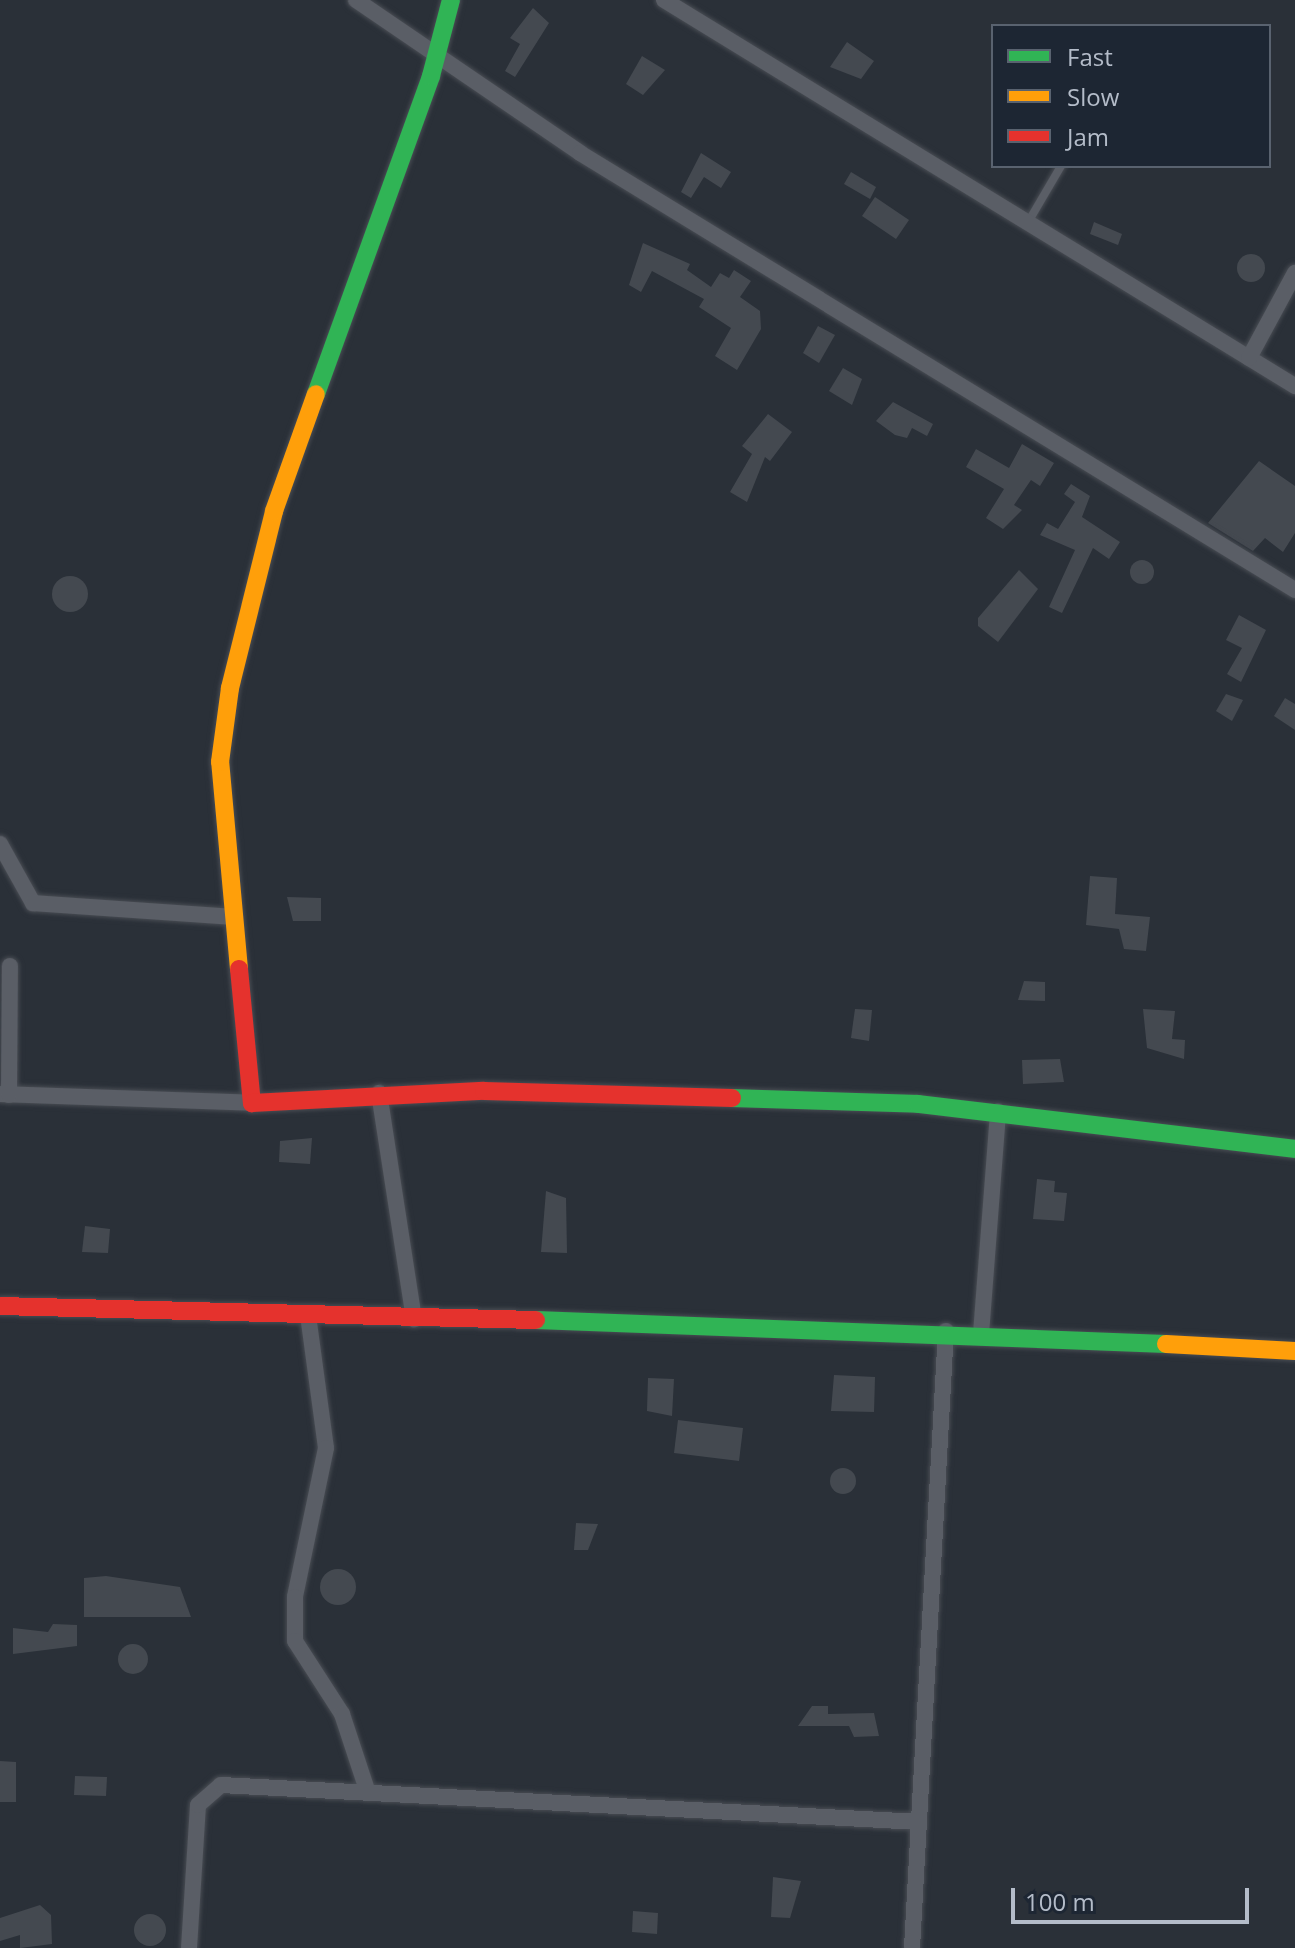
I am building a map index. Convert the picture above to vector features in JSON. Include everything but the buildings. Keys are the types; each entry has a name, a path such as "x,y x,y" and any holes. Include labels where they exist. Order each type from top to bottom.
{"street":[{"path":"356,0 580,153 1295,590"},
{"path":"252,1103 220,762 247,597 437,55 451,0"},
{"path":"664,0 1026,225 1295,386"},
{"path":"1249,358 1295,273"},
{"path":"0,844 33,903 234,917"},
{"path":"10,966 5,1094 252,1103 379,1093 998,1112 1295,1149"},
{"path":"379,1093 414,1319"},
{"path":"981,1334 998,1112"},
{"path":"0,1306 946,1331 1295,1351"},
{"path":"308,1315 326,1448 295,1597 295,1641 342,1714 367,1790"},
{"path":"912,1948 946,1331"},
{"path":"189,1948 201,1795 221,1785 367,1790 919,1822"}],"lane":[{"path":"1026,225 1060,168"}],"traffic: fast":[{"path":"316,394 431,76 451,0"},
{"path":"732,1098 918,1104 1295,1149"},
{"path":"536,1320 1166,1344"}],"traffic: slow":[{"path":"239,969 220,762 230,688 274,511 316,394"},
{"path":"1166,1344 1295,1351"}],"traffic: jam":[{"path":"239,969 252,1103 484,1091 732,1098"},
{"path":"0,1306 536,1320"}]}
